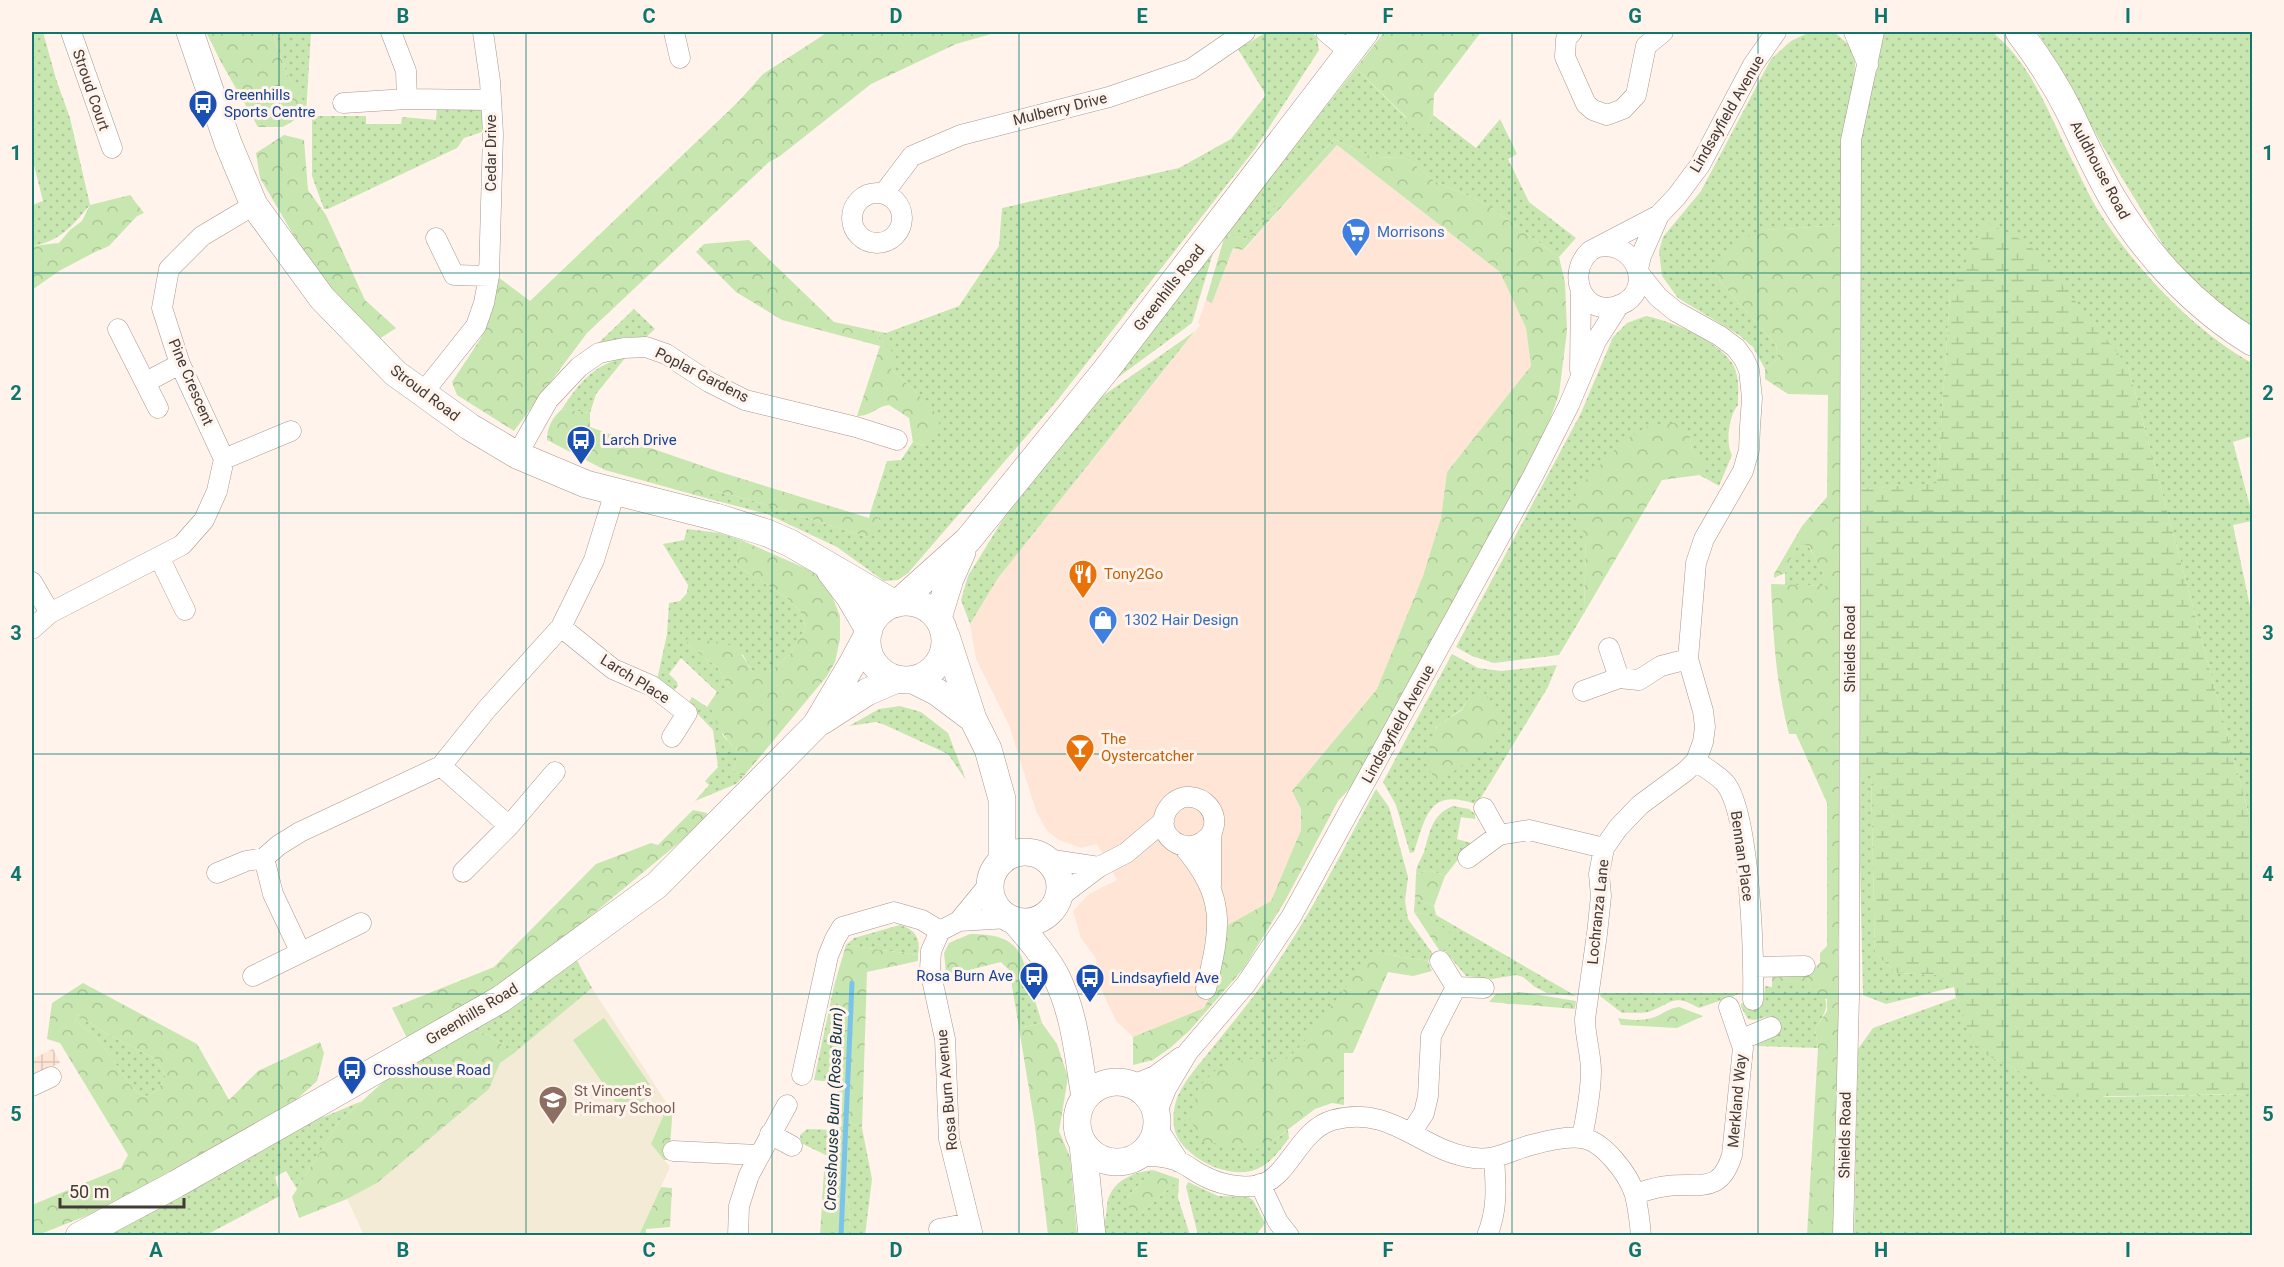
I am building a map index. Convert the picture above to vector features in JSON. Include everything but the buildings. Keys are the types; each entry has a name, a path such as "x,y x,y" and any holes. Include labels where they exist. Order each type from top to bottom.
{"street":[{"name":"Stroud Court","path":"71,32 111,148"},
{"name":"Stroud Road","path":"190,32 228,143 255,205 322,298 395,373 470,427 517,455 586,484 716,517 767,533 790,543 825,565 897,603"},
{"path":"391,32 406,71 407,99"},
{"name":"Cedar Drive","path":"422,394 476,326 484,303 489,276 493,134 490,81 483,32"},
{"path":"674,32 680,58"},
{"name":"Mulberry Drive","path":"884,193 912,156 960,135 1109,97 1191,69 1245,32"},
{"path":"1326,32 1357,42"},
{"path":"1572,32 1566,39 1565,57 1586,104 1593,110 1607,115 1623,110 1636,95 1641,39 1663,32"},
{"path":"1854,32 1868,64"},
{"name":"Shields Road","path":"1843,1236 1849,998 1851,140 1874,32"},
{"name":"Auldhouse Road","path":"2019,32 2049,76 2112,198 2128,224 2163,267 2198,302 2233,330 2253,342"},
{"name":"Lindsayfield Avenue","path":"1579,378 1581,291 1578,283 1579,265 1598,247 1659,215 1677,196 1700,165 1753,65 1778,34"},
{"name":"Greenhills Road","path":"897,603 968,540 1106,370 1357,42"},
{"path":"344,103 407,99 490,100"},
{"name":"Pine Crescent","path":"224,459 180,364 162,308 169,270 202,236 255,205"},
{"name":"Lindsayfield Avenue","path":"1156,1120 1166,1089 1188,1052 1246,984 1291,917 1533,476 1569,405 1596,341 1622,304 1635,291 1641,256 1659,215"},
{"path":"436,238 454,275 489,276"},
{"path":"1598,247 1615,247 1623,250 1635,261 1638,271 1658,297 1675,311 1720,336 1736,348 1749,370 1752,398 1749,450 1743,471 1704,539 1696,563 1688,659 1703,711 1705,727 1703,742 1696,761"},
{"path":"1581,291 1586,298 1602,307 1622,304 1675,311"},
{"path":"118,329 158,408"},
{"name":"Poplar Gardens","path":"517,455 548,400 579,368 599,353 646,347 666,354 709,382 745,400 897,440"},
{"path":"146,382 180,364"},
{"path":"32,629 50,613 182,545 204,520 217,491 224,459 291,431"},
{"path":"217,873 246,861 264,858 300,832 441,766 486,710 561,627 594,560 615,492"},
{"name":"Greenhills Road","path":"942,627 950,579 968,540"},
{"path":"159,557 185,610"},
{"name":"Stroud Road","path":"825,565 849,596 868,633"},
{"path":"32,582 50,613"},
{"path":"973,719 937,692 905,680 888,677 878,669 867,648 868,633 877,614 897,603 913,602 926,607 942,627 973,719 988,749 1002,798 1041,857 1054,868 1059,879 1056,903 1055,974"},
{"name":"Larch Place","path":"561,627 613,669 652,686 687,713 672,737"},
{"path":"905,680 926,676 936,667 945,646 942,627"},
{"name":"Greenhills Road","path":"816,725 868,633"},
{"path":"1609,648 1619,678"},
{"path":"1583,691 1619,678 1639,680 1661,666 1688,659"},
{"name":"Greenhills Road","path":"79,1236 237,1150 501,999 657,885 816,725 867,692 905,680"},
{"name":"Lochranza Lane","path":"1582,1138 1588,1107 1591,1069 1585,1019 1597,934 1601,897 1599,874 1604,848 1618,828 1640,805 1696,761"},
{"name":"Bennan Place","path":"1696,761 1725,783 1738,810 1747,871 1754,1000"},
{"path":"441,766 509,826"},
{"path":"463,872 509,826 555,772"},
{"path":"1206,988 1218,932 1217,912 1211,885 1211,834 1214,826 1212,810 1207,803 1192,796 1176,800 1165,813 1167,833 1200,866 1211,885"},
{"path":"1002,798 997,871 991,893 995,904 1031,939 1055,974 1074,1027 1085,1097"},
{"path":"1484,808 1499,835"},
{"path":"959,921 1012,919 1029,922 1039,919 1099,867 1126,854 1164,821"},
{"path":"1468,858 1499,835 1529,830 1604,848"},
{"path":"1126,854 1179,845 1199,845 1211,834"},
{"path":"802,1075 828,956 843,927 894,912 922,920 940,931 959,921 1012,855 1024,853 1099,867"},
{"path":"264,858 273,894 300,951"},
{"path":"253,976 361,922"},
{"name":"Rosa Burn Avenue","path":"940,931 931,951 930,970 945,1039 950,1139 971,1229"},
{"path":"1440,961 1456,987"},
{"path":"1753,967 1805,966"},
{"path":"1456,987 1484,988"},
{"path":"1412,1133 1424,1113 1428,1096 1431,1036 1456,987"},
{"name":"Merkland Way","path":"1635,1194 1666,1186 1711,1184 1723,1177 1729,1168 1743,1048 1729,1007"},
{"path":"1074,1027 1096,1059 1127,1084 1146,1094 1153,1106 1156,1120 1179,1162"},
{"name":"Merkland Way","path":"1740,1040 1771,1027"},
{"name":"Lindsayfield Avenue","path":"1127,1084 1155,1076 1188,1052"},
{"path":"32,1086 51,1077"},
{"path":"1127,1084 1108,1082 1095,1088 1085,1097 1079,1108 1076,1120 1078,1133 1083,1144 1102,1160 1162,1156 1179,1162 1219,1183 1236,1186 1260,1184 1270,1179 1286,1164 1301,1142 1314,1130 1330,1121 1349,1117 1368,1117 1387,1121 1450,1152 1474,1158 1494,1158 1530,1145 1558,1139 1582,1138 1603,1150 1617,1162 1635,1194 1641,1236"},
{"path":"738,1236 740,1206 749,1175 787,1105"},
{"path":"1091,1227 1106,1182 1150,1144 1156,1120"},
{"path":"770,1134 792,1146"},
{"path":"1083,1144 1091,1227"},
{"path":"673,1151 758,1155"},
{"path":"1487,1236 1494,1220 1497,1200 1494,1158"},
{"path":"1260,1184 1278,1222 1289,1236"},
{"path":"939,1229 971,1229"}],"shaded area":[{"path":"1337,145 1500,272 1526,328 1531,366 1447,472 1441,518 1423,576 1377,689 1292,791 1301,809 1301,830 1271,901 1228,925 1216,986 1204,1008 1133,1037 1116,1021 1096,978 1096,958 1081,938 1073,911 1089,894 1117,880 1097,844 1081,848 1057,839 1046,829 1036,811 1009,725 976,659 970,624 998,578 1200,325 1198,323 1206,300 1212,303 1233,248 1244,250"},
{"name":"St Vincent's Primary School","path":"592,988 668,1105 651,1144 670,1167 639,1235 364,1235 347,1199 377,1183 489,1089 500,1063"},
{"path":"53,1049 60,1063 32,1077 32,1059"}],"green space":[{"path":"32,32 43,32 70,118 90,205 71,226 58,236 32,246 32,205 43,201 32,157"},
{"path":"206,32 272,32 287,74 304,102 283,127 258,127"},
{"path":"272,32 311,32 306,113 283,127 303,102 287,74"},
{"path":"828,32 998,32 956,44 871,84 780,156 769,162 587,333 514,431 457,395 452,382 481,338 498,277 530,301 739,101 763,74"},
{"path":"1267,32 1311,32 1317,37 1319,50 1255,149 1056,402 908,573 898,580 884,581 837,547 767,514 706,498 714,491 751,500 867,537 880,521 872,507 887,461 901,460 913,442 927,446 916,392 891,369 887,345 878,338 881,332 886,333 959,306 999,246 1002,208 1179,168 1231,139 1266,95 1238,49"},
{"path":"1384,32 1481,32 1434,94 1433,115 1426,131 1408,127 1406,117 1356,68"},
{"path":"1810,32 1834,32 1856,51 1844,225 1764,230 1718,279 1776,345 1778,359 1765,369 1753,347 1739,335 1678,298 1662,276 1659,251 1663,237 1701,191 1771,59 1791,41"},
{"path":"1884,32 1992,32 2028,72 2092,201 2127,251 2165,294 2207,333 2252,363 2252,436 2233,442 2252,521 2233,525 2252,616 2252,826 2128,366 1950,295 1937,484 1861,489 1857,461 1859,130 1877,70"},
{"path":"2038,32 2252,32 2252,328 2198,302 2108,155"},
{"path":"1356,68 1406,118 1426,131 1433,115 1476,148 1500,119 1517,154 1508,159 1529,202 1576,238 1559,257 1483,202 1434,181 1407,158 1372,157 1334,139 1247,239 1225,235"},
{"path":"437,105 478,105 484,111 485,131 464,138 457,148 324,209 312,176 312,116 366,116 366,124 401,124 402,117 436,120"},
{"path":"284,135 304,140 308,190 326,215 365,300 396,328 376,341 313,268 260,178 256,153"},
{"path":"1334,139 1372,157 1407,158 1434,181 1483,202 1559,257 1565,283 1567,331 1559,394 1543,439 1353,785 1338,801 1285,901 1244,968 1189,1031 1170,1048 1153,1060 1133,1065 1133,1037 1204,1008 1216,986 1228,925 1271,901 1301,830 1301,809 1292,791 1377,689 1423,576 1441,518 1447,472 1531,366 1526,328 1500,272 1337,145 1243,250 1233,248 1212,303 1206,300 1225,235 1247,239"},
{"path":"130,195 144,213 137,216 109,246 59,271 32,290 32,246 59,243 82,221 90,205"},
{"path":"1985,222 2028,243 2128,366 2252,826 2252,1094 2057,1097 2017,1070 1976,1050 1954,987 1937,975 1897,973 1875,954 1871,774 1858,775 1861,489 1937,483 1950,295"},
{"path":"1844,225 1842,816 1838,949 1836,1235 1807,1235 1818,1048 1815,1029 1827,1011 1827,999 1814,998 1814,983 1772,983 1772,973 1810,972 1820,963 1820,953 1827,946 1827,803 1796,734 1789,734 1778,678 1771,584 1829,586 1809,546 1798,542 1785,573 1774,578 1774,574 1802,526 1827,497 1828,395 1788,394 1765,379 1765,369 1778,359 1776,345 1718,279 1717,265 1733,243 1764,230"},
{"path":"749,240 834,322 881,332 878,338 895,356 891,369 941,419 927,446 913,442 909,418 889,405 866,415 857,416 880,346 782,320 736,292 696,252 704,244"},
{"path":"1214,250 1192,323 1109,384"},
{"path":"634,309 655,329 645,338 624,337 589,352"},
{"path":"1646,316 1668,322 1705,339 1725,355 1735,368 1738,405 1732,415 1729,429 1732,455 1719,486 1705,478 1703,464 1692,450 1689,431 1586,536 1584,613 1559,655 1494,663 1472,656 1456,647 1581,413 1613,337 1627,323"},
{"path":"1194,332 998,578 970,624 961,600 968,576 1002,521 1097,400"},
{"path":"626,357 596,394 590,413 562,409 588,376 615,360"},
{"path":"562,409 590,413 590,427 717,471 869,518 872,507 880,521 878,531 867,537 751,500 714,491 706,498 605,470 547,440 551,423"},
{"path":"1675,423 1689,431 1692,450 1704,464 1705,478 1699,475 1662,480 1584,613 1586,536 1569,507 1582,484 1622,442 1650,425"},
{"path":"687,529 720,533 741,540 736,565 787,598 800,611 806,627 791,653 770,672 753,672 743,655 687,644 718,668 729,688 722,735 739,752 733,770 743,777 736,784 695,801 709,785 705,781 718,767 713,730 690,706 689,702 692,697 707,707 717,692 681,658 669,674 677,682 678,686 674,690 657,680 667,634 669,603 680,601 687,593 688,585 663,544 684,540"},
{"path":"741,540 814,572 830,591 840,616 840,639 835,662 827,676 743,777 733,770 739,752 722,732 711,708 729,688 718,668 687,644 687,639 726,644 739,653 753,672 770,672 791,653 806,627 800,611 787,598 736,565"},
{"path":"1798,542 1808,545 1830,586 1785,585 1785,573"},
{"path":"1452,654 1478,668 1501,671 1557,665 1548,687 1482,796 1475,804 1460,800 1439,802 1427,816 1414,852 1410,853 1396,805 1383,782","holes":["1469,697 1431,775 1436,727 1462,709"]},
{"path":"1481,690 1498,711 1501,727 1491,742 1482,750 1459,768 1436,780 1429,761 1437,726 1462,710 1469,697"},
{"path":"900,706 921,712 948,733 966,780 948,754 876,722 849,726 879,709"},
{"path":"1871,773 1875,954 1897,973 1938,975 1954,987 1886,1004 1863,995 1858,775"},
{"path":"1376,789 1389,807 1408,877 1405,901 1408,919 1433,954 1428,961 1380,953 1287,1059 1247,1059 1274,1140 1288,1130 1289,1138 1271,1160 1257,1169 1236,1172 1213,1166 1192,1154 1178,1138 1173,1118 1177,1098 1189,1076 1253,998 1276,965 1321,891"},
{"path":"1453,806 1469,809 1475,814 1475,819 1461,817 1457,839 1471,843 1445,876 1429,870 1416,874 1436,819"},
{"path":"693,810 707,813 705,821 564,938 493,990 407,1038 392,1008 494,967 596,864 651,843 658,845"},
{"path":"1429,870 1445,876 1434,906 1415,898 1416,874"},
{"path":"1415,898 1434,906 1436,915 1576,996 1547,993 1516,975 1492,979 1466,976 1445,951 1453,936 1427,915 1414,912"},
{"path":"1414,912 1427,915 1454,936 1445,951 1439,950"},
{"path":"900,925 914,932 919,944 918,955 846,945 854,938"},
{"path":"970,934 992,936 1009,942 1020,954 1027,975 1011,980 1010,971 1001,962 957,973 946,972 944,953 949,943"},
{"path":"846,945 918,955 918,961 867,972 862,1128 836,1117 839,993 834,986"},
{"path":"1380,953 1428,961 1432,971 1413,976 1388,972 1353,1053 1344,1053 1344,1105 1332,1103 1315,1109 1274,1140 1255,1150 1201,1141 1190,1119 1199,1086 1216,1070 1247,1059 1287,1059 1299,1048 1365,962"},
{"path":"575,957 592,988 514,1053 488,1035 467,1028"},
{"path":"1027,975 1042,1023 1019,1028 1011,980"},
{"path":"83,983 197,1044 229,1100 258,1071 320,1042 324,1053 317,1081 295,1101 101,1210 32,1236 32,1205 121,1168 128,1155 60,1043 47,1039 52,1003","holes":["78,1015 102,1031 154,1058 166,1075 158,1090 145,1097 134,1090 98,1039 75,1020"]},
{"path":"1772,983 1815,983 1820,990 1826,1006 1815,1029 1818,1048 1756,1046 1780,1031 1781,1024 1777,1019 1769,1016 1748,1019 1741,1003 1760,1005 1764,998 1765,986 1772,987"},
{"path":"834,986 839,993 838,1083 814,1080"},
{"path":"1521,992 1576,1001 1575,1009 1489,1002 1496,994"},
{"path":"1601,993 1742,993 1699,1008 1685,1001 1675,1000 1648,1012 1622,1013 1600,996"},
{"path":"1956,998 1977,1050 2017,1070 2105,1097 2252,1094 2252,1235 1854,1236 1858,1049 1873,1028"},
{"path":"1679,1007 1703,1016 1677,1028 1621,1025 1618,1018 1648,1019"},
{"path":"78,1015 102,1031 154,1058 166,1075 158,1090 145,1097 134,1090 98,1039 75,1020"},
{"path":"604,1018 655,1092 624,1114 573,1040"},
{"path":"1042,1023 1057,1044 1068,1077 1059,1131 1070,1157 1077,1235 1048,1235 1035,1126 1019,1028"},
{"path":"467,1028 488,1035 514,1053 500,1063 489,1089 377,1183 347,1199 299,1218 292,1197 338,1123 382,1083"},
{"path":"362,1101 338,1123 297,1189 286,1171 275,1177 280,1196 206,1235 98,1236 297,1123 326,1116"},
{"path":"668,1105 673,1105 669,1160 664,1160 651,1144"},
{"path":"836,1117 862,1128 872,1179 865,1235 849,1235 850,1209 836,1168 836,1160 801,1143 800,1135 807,1129 835,1130"},
{"path":"836,1160 836,1169 850,1209 849,1235 820,1235 824,1172"},
{"path":"1153,1170 1127,1197 1141,1214 1179,1179 1178,1198 1190,1235 1102,1235 1101,1228 1112,1190 1130,1176"},
{"path":"1153,1170 1179,1179 1141,1214 1128,1207 1127,1197"},
{"path":"1188,1182 1218,1196 1248,1197 1253,1200 1265,1223 1256,1235 1198,1235 1186,1187"},
{"path":"661,1187 672,1188 670,1227 646,1229 646,1235 639,1235"}],"waterway":[{"name":"Crosshouse Burn (Rosa Burn)","path":"841,1236 852,983"}],"place":[{"name":"Greenhills Sports Centre","path":"203,130"},
{"name":"Morrisons","path":"1356,258"},
{"name":"Larch Drive","path":"581,466"},
{"name":"Tony2Go","path":"1083,600"},
{"name":"1302 Hair Design","path":"1103,646"},
{"name":"The Oystercatcher","path":"1080,774"},
{"name":"Rosa Burn Ave","path":"1034,1002"},
{"name":"Lindsayfield Ave","path":"1090,1004"},
{"name":"Crosshouse Road","path":"352,1096"},
{"name":"St Vincent's Primary School","path":"553,1126"}]}
